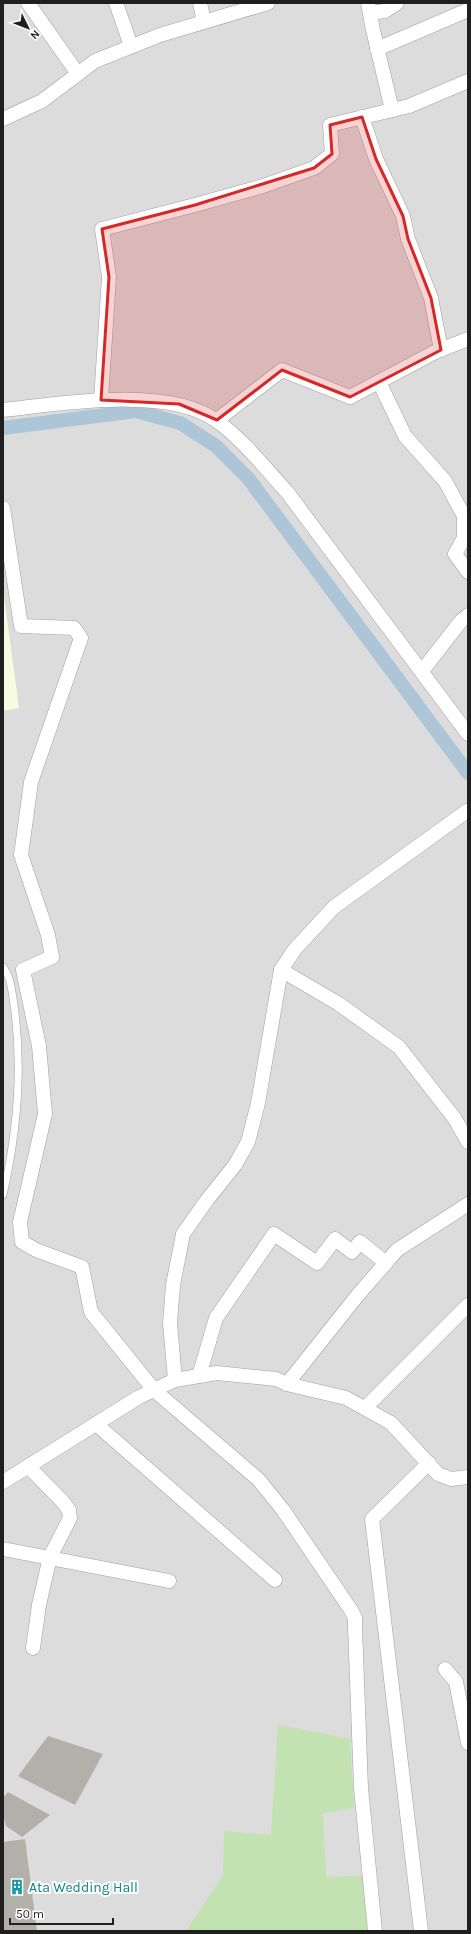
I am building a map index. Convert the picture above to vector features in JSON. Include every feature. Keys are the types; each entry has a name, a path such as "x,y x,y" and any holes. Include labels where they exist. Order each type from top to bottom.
{"street":[{"path":"28,3 78,74"},
{"path":"116,3 131,46"},
{"path":"200,3 204,22"},
{"path":"3,119 42,101 95,62 131,46 160,34 268,3"},
{"path":"392,110 377,49 369,8 386,11 397,3"},
{"path":"377,49 468,10"},
{"path":"102,400 109,277 102,229 263,186 314,168 332,154 330,125 409,106 468,81"},
{"path":"362,117 376,159 403,216 408,239 431,298 441,350"},
{"path":"217,420 282,370 350,397 441,350 468,339"},
{"path":"379,382 406,436 445,482 464,516 464,538 455,554 468,572"},
{"path":"3,410 102,400 159,401 180,404 217,420 288,492 468,734"},
{"path":"3,508 21,626 74,628 81,638 31,782 21,855 48,934 52,957 23,970 39,1046 46,1114 20,1222 22,1242 36,1250 82,1268 91,1312 154,1390 259,1480 284,1510 351,1610 355,1618 361,1788 375,1931"},
{"path":"422,672 461,621 468,615"},
{"path":"175,1380 170,1324 173,1285 183,1234 206,1200 236,1165 248,1142 258,1103 281,970 295,949 334,907 467,811 468,813"},
{"path":"281,970 339,1004 399,1047 455,1119 468,1142"},
{"path":"287,1384 357,1296 397,1250 468,1204"},
{"path":"199,1376 216,1318 274,1234 317,1263 335,1239 352,1252 360,1242 386,1263"},
{"path":"365,1408 468,1304"},
{"path":"3,1482 154,1390 175,1380 217,1373 276,1379 287,1384 346,1398 391,1423 438,1474 451,1479 468,1477"},
{"path":"96,1424 275,1580"},
{"path":"421,1931 372,1519 429,1463"},
{"path":"28,1466 69,1510 70,1518 50,1557 39,1605 34,1648"},
{"path":"3,1549 169,1581"},
{"path":"445,1669 456,1682 468,1743"}],"lane":[{"path":"3,967 8,973 13,1001 17,1029 19,1072 15,1130 3,1195"}],"highlighted area":[{"path":"362,117 376,159 403,216 408,239 431,298 441,350 350,397 282,370 217,420 179,404 101,400 109,277 102,229 195,205 314,168 332,154 330,125"}],"shaded area":[{"path":"3,3 468,3 468,1931 3,1931"},
{"path":"3,589 19,708 3,711"}],"green space":[{"path":"278,1725 350,1739 354,1808 323,1813 326,1877 367,1875 367,1931 186,1931 223,1875 224,1831 271,1835"}],"building":[{"path":"48,1736 103,1754 75,1805 18,1776"},
{"path":"8,1792 50,1815 22,1837 6,1826 3,1815 3,1798"},
{"name":"Ata Wedding Hall","path":"25,1839 37,1931 3,1931 3,1842"}],"waterway":[{"path":"3,428 136,411 180,423 216,446 248,478 468,773"}],"place":[{"name":"Ata Wedding Hall","path":"17,1887"}]}
